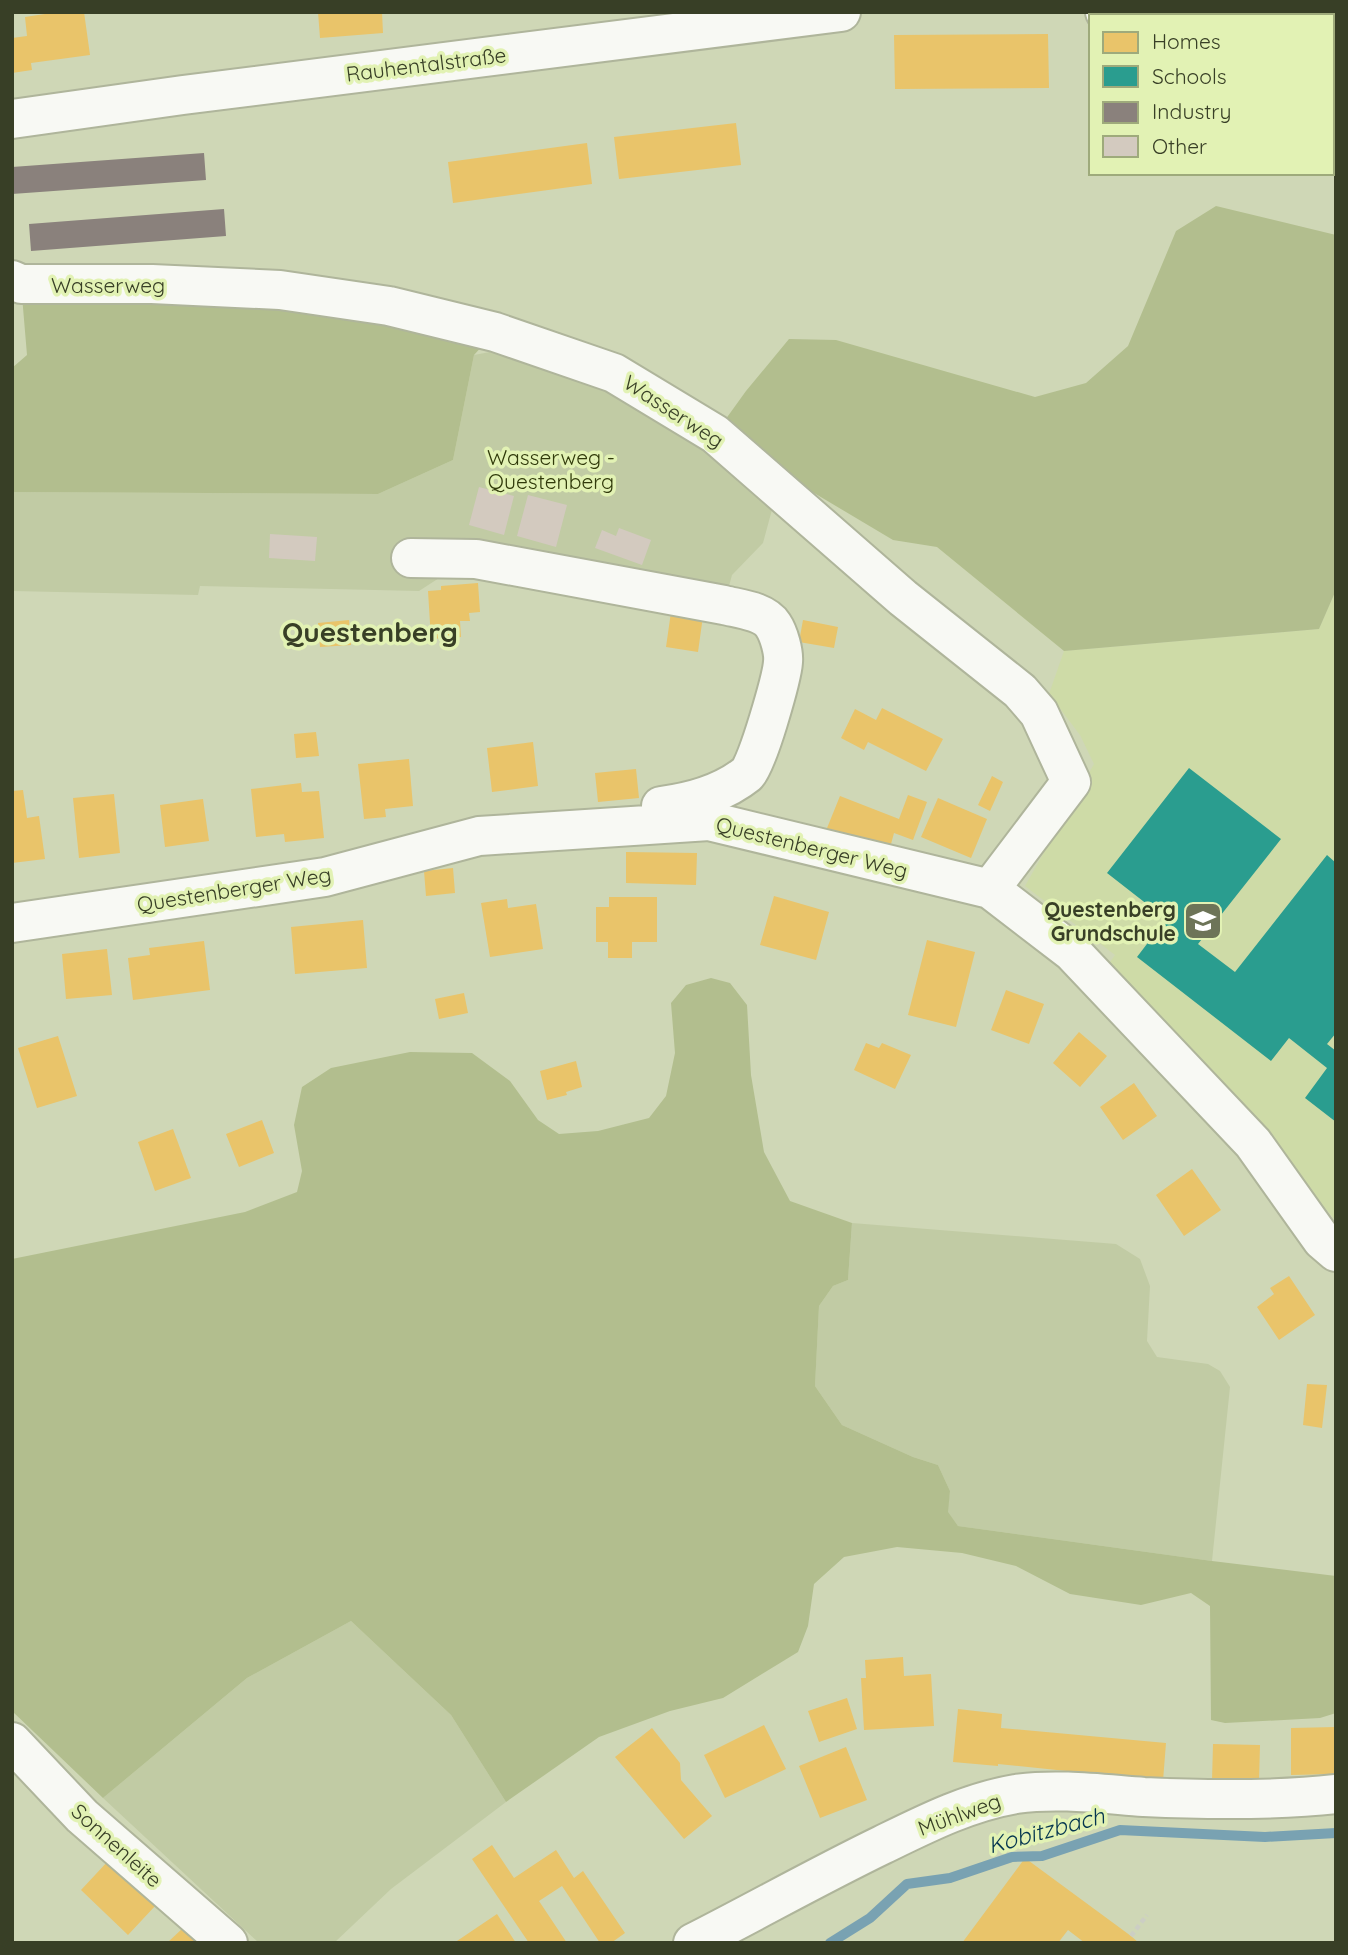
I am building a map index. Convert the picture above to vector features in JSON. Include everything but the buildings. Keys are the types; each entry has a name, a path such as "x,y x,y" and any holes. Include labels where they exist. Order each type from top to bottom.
{"street":[{"name":"Rauhentalstraße","path":"12,119 841,12"},
{"name":"Wasserweg","path":"12,279 21,285 152,284 279,290 389,306 495,332 614,373 715,434 903,598 1020,691 1039,713 1071,782 990,889"},
{"path":"411,558 475,559 724,605 759,614 773,625 783,662 759,754 749,773 711,795 678,804 609,814 574,832"},
{"name":"Questenberger Weg","path":"12,923 325,877 479,836 574,832 709,821 990,889 1072,952 1253,1143 1322,1240 1336,1252"},
{"name":"Sonnenleite","path":"12,1742 90,1824 228,1943"},
{"name":"Mühlweg","path":"693,1943 920,1826 981,1802 1018,1794 1050,1792 1217,1799 1289,1799 1336,1794"}],"path":[{"path":"1130,1937 1147,1915"}],"shaded area":[{"path":"1216,206 1336,235 1336,590 1319,629 1064,651 937,547 893,540 715,434 789,339 836,340 1035,397 1086,383 1128,346 1176,231"},
{"path":"21,284 152,284 495,332 474,355 453,460 378,494 12,492 12,368 27,355"},
{"name":"Questenberg Grundschule","path":"1336,590 1336,1221 1214,1081 1104,971 1115,955 1025,886 1094,764 1080,735 1049,694 1064,651 1319,629"},
{"path":"711,978 730,983 747,1005 751,1075 764,1152 790,1201 852,1223 848,1280 833,1286 819,1306 815,1386 842,1425 913,1457 938,1465 950,1491 948,1512 958,1526 1336,1576 1336,1713 1320,1718 1225,1723 1211,1720 1210,1606 1191,1593 1141,1605 1070,1594 1016,1566 962,1553 897,1547 844,1557 814,1584 808,1626 798,1652 723,1698 670,1711 599,1737 506,1802 451,1715 351,1621 247,1678 103,1798 12,1711 12,1259 245,1212 297,1192 302,1171 294,1125 302,1087 331,1068 410,1052 472,1053 510,1081 538,1120 559,1134 598,1131 649,1118 666,1096 675,1053 671,1003 686,985"}],"green space":[{"name":"Wasserweg - Questenberg","path":"500,350 623,395 711,453 773,506 763,543 732,575 726,597 453,569 419,591 200,586 198,595 12,591 12,492 378,494 453,460 474,355"},
{"path":"852,1223 1116,1244 1140,1259 1150,1286 1147,1341 1157,1357 1208,1364 1220,1371 1230,1387 1212,1561 958,1526 947,1512 950,1491 938,1465 913,1457 842,1425 815,1386 819,1306 833,1286 848,1280"},
{"path":"351,1621 451,1715 506,1802 391,1889 334,1943 259,1943 103,1798 247,1678"}],"waterway":[{"name":"Kobitzbach","path":"830,1943 870,1918 907,1884 950,1878 1012,1857 1042,1856 1120,1830 1265,1837 1336,1833"}],"place":[{"name":"Questenberg Grundschule","path":"1203,921"}],"district":[{"name":"Questenberg","path":"370,631"}]}
